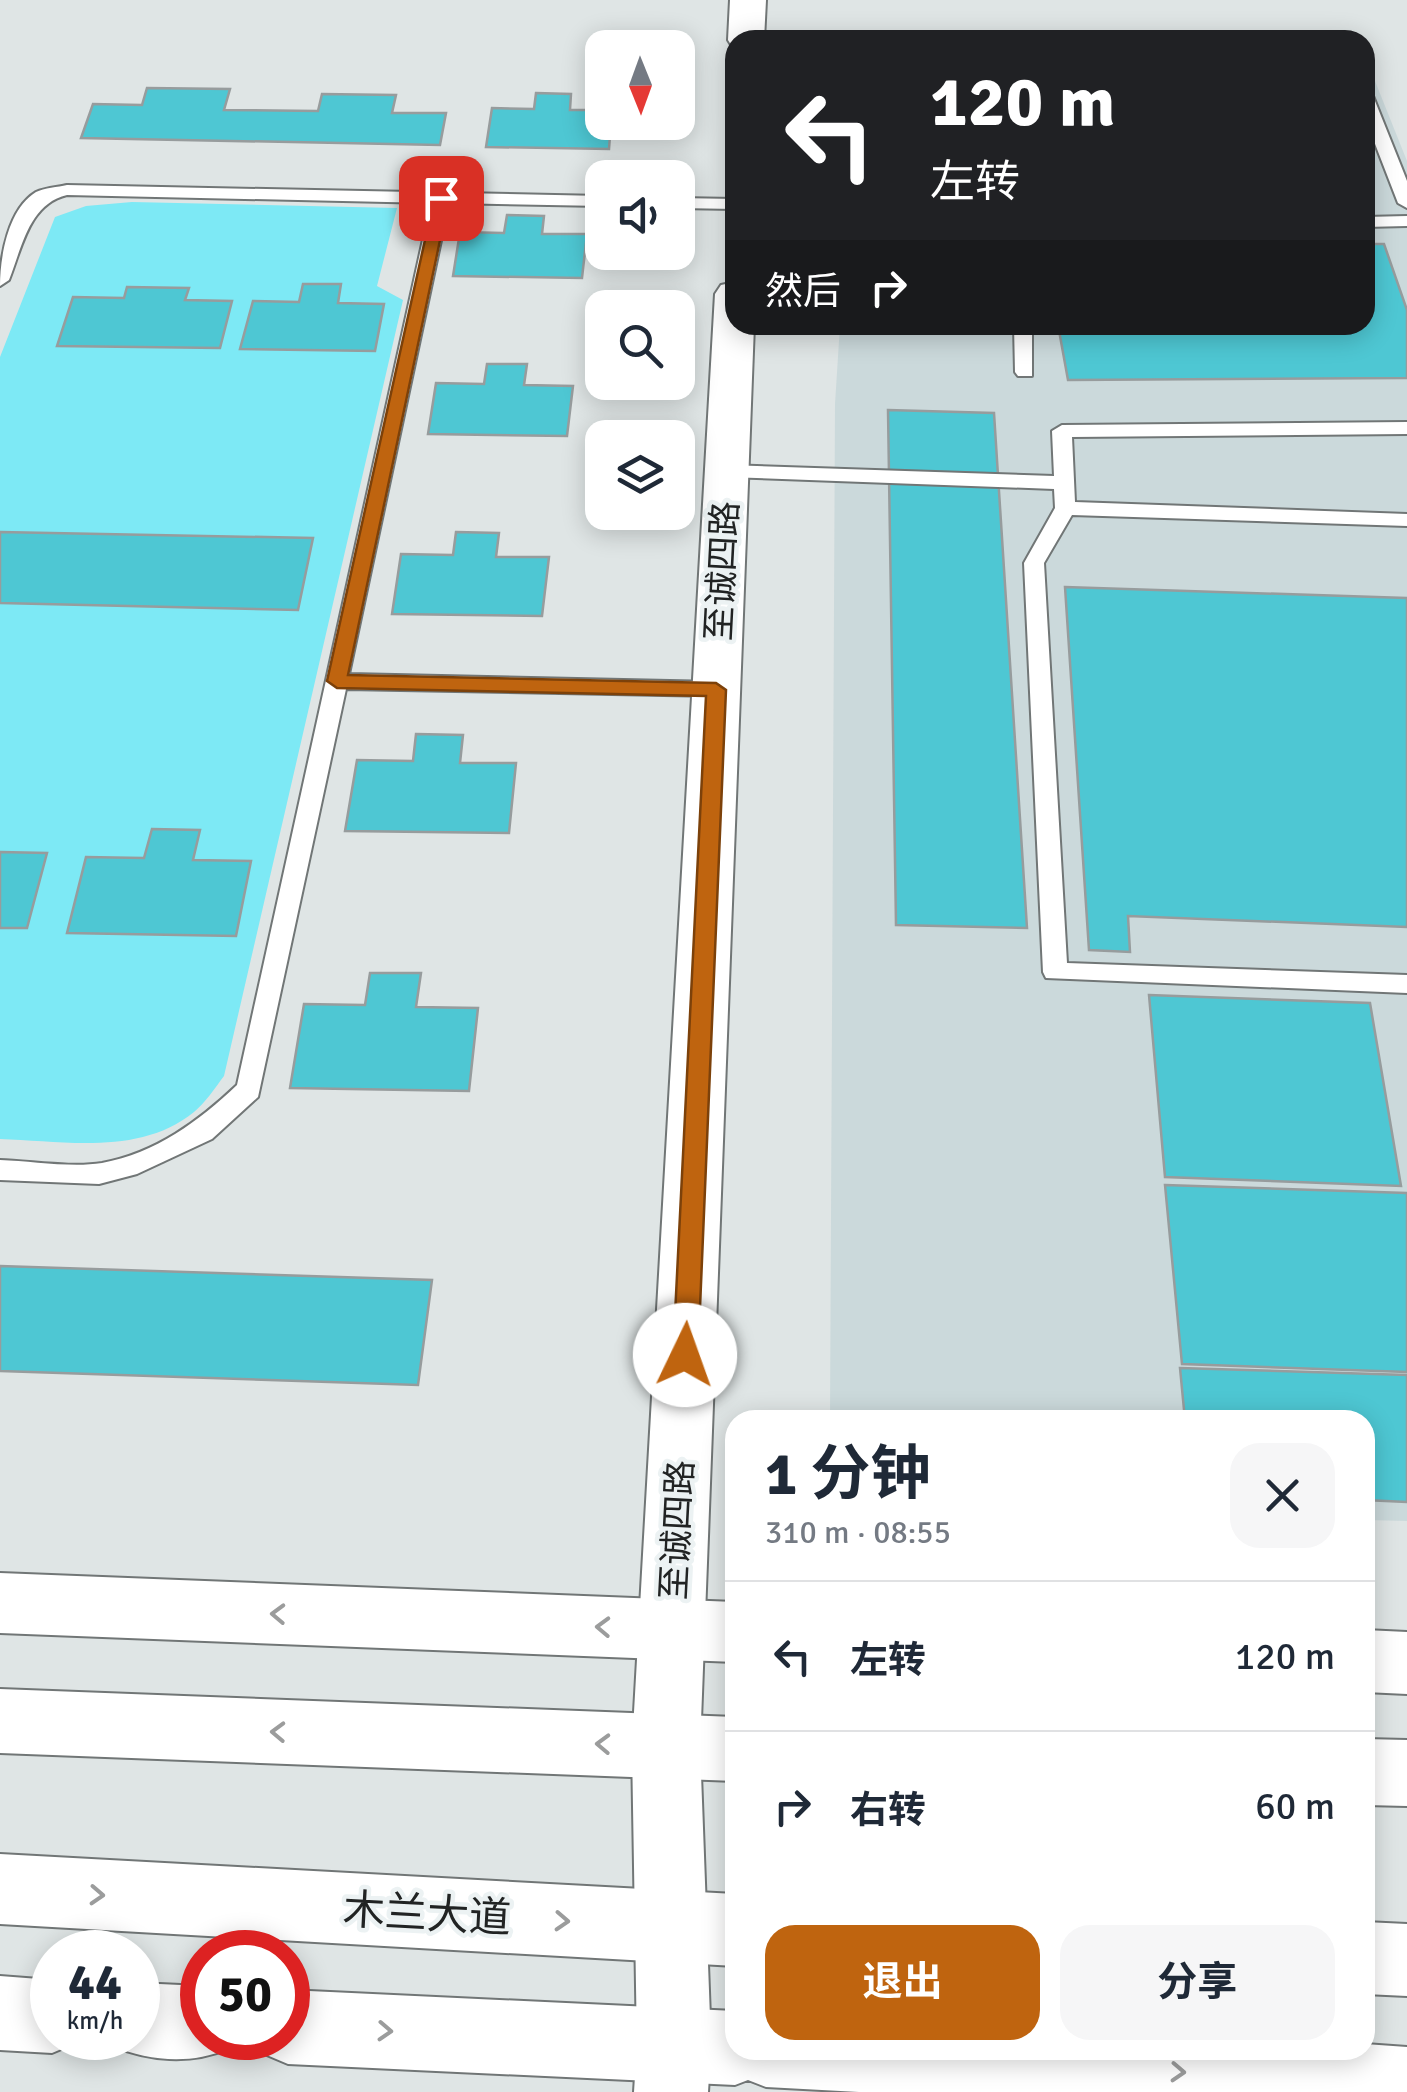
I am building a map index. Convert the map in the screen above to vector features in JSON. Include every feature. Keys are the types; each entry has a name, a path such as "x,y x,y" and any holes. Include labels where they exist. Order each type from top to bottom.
{"main road":[{"path":"746,30 748,0"},
{"name":"至诚四路","path":"693,2062 702,1929 666,1747 704,1631 716,690 733,335"},
{"path":"0,1603 704,1631"},
{"path":"1375,1662 1407,1663"},
{"path":"0,1721 725,1749"},
{"path":"1375,1772 1407,1774"},
{"name":"木兰大道","path":"0,1889 702,1929"},
{"path":"1375,1958 1407,1960"},
{"path":"0,2013 30,2015"},
{"path":"310,2029 693,2062"},
{"path":"955,2060 1407,2084"}],"lane":[{"path":"1375,121 1407,203"},
{"path":"0,280 27,213 42,196 67,190 585,201"},
{"path":"0,1170 99,1174 137,1164 203,1132 249,1090 441,198"},
{"path":"695,203 725,204"},
{"path":"1375,222 1407,221"},
{"path":"1023,335 1025,372"},
{"path":"1407,428 1062,431 1065,508 1034,563 1054,972 1407,984"},
{"path":"727,471 1064,483"},
{"path":"1065,508 1407,520"},
{"path":"337,681 716,690"}],"shaded area":[{"path":"1375,81 1407,161 1407,1521 1375,1520 1375,1410 830,1410 835,404 839,335 1375,335"},
{"path":"132,202 397,208 377,286 403,300 224,1076 194,1112 150,1135 101,1143 0,1139 0,357 55,217 86,206"}],"building":[{"path":"147,88 230,89 224,110 318,111 322,94 396,95 392,113 446,113 440,145 81,138 93,104 142,105"},
{"path":"536,93 571,94 570,110 585,110 585,140 610,140 609,149 486,147 492,108 534,109"},
{"path":"507,215 544,216 542,234 585,234 582,278 453,276 460,232 504,233"},
{"path":"1375,244 1384,244 1407,310 1407,378 1068,380 1060,335 1375,335"},
{"path":"303,284 341,284 338,303 384,304 375,351 240,349 253,301 299,302"},
{"path":"127,287 189,288 185,300 232,301 220,348 57,346 73,297 124,298"},
{"path":"487,364 527,364 524,385 573,386 567,436 428,434 436,383 484,384"},
{"path":"888,410 994,413 1027,928 896,925"},
{"path":"0,532 313,538 298,610 0,603"},
{"path":"456,532 499,533 496,557 549,557 542,616 392,614 401,554 453,555"},
{"path":"1065,587 1407,598 1407,927 1128,916 1130,952 1089,950"},
{"path":"416,734 463,735 460,763 516,763 509,833 345,831 357,760 413,761"},
{"path":"152,829 200,830 193,860 251,861 236,936 67,933 86,857 144,858"},
{"path":"0,852 47,853 27,928 0,928"},
{"path":"370,973 421,973 416,1007 478,1008 469,1091 290,1088 304,1004 365,1005"},
{"path":"1149,995 1370,1003 1401,1186 1165,1177"},
{"path":"1165,1185 1407,1193 1407,1372 1182,1364"},
{"path":"0,1266 432,1280 418,1385 0,1371"},
{"path":"1180,1368 1407,1375 1407,1502 1375,1500 1375,1410 1184,1410"}],"route":[{"path":"441,198 337,681 716,690 685,1355"}]}
